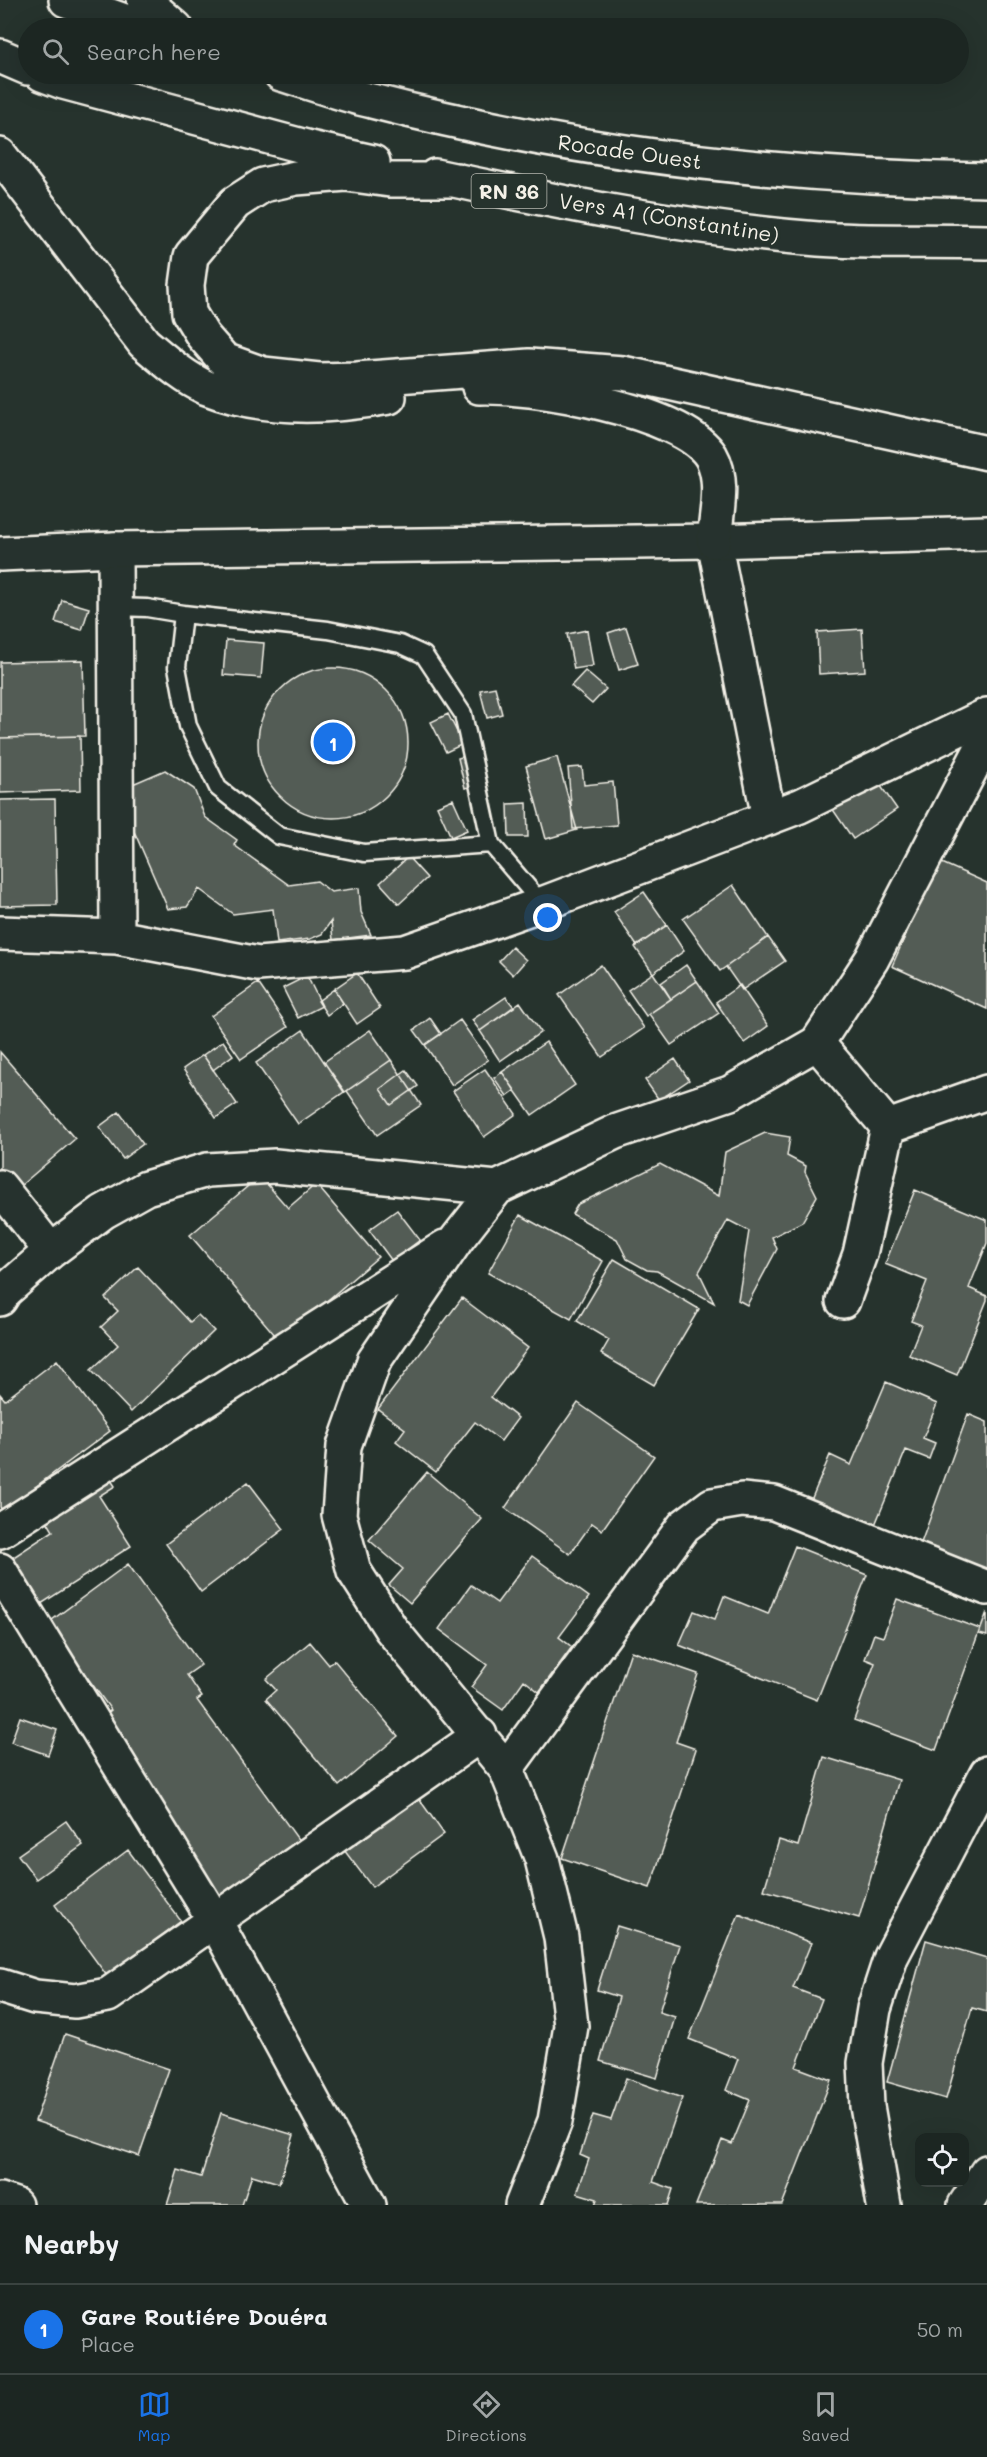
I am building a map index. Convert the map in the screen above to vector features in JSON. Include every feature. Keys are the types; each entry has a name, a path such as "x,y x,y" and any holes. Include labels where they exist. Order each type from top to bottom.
{"main road":[{"path":"66,0 116,18"},
{"path":"144,0 165,18"},
{"path":"0,56 18,64"},
{"name":"Vers A1 (Constantine)","path":"70,84 310,148 612,211 708,227 820,239 987,242"},
{"name":"Rocade Ouest","path":"314,84 371,101 546,140 799,172 909,179 987,180"},
{"path":"0,155 144,343 171,366 206,387 254,401 284,405 315,405 458,388 496,386 587,399 655,420 682,431 704,446 718,472 714,542 769,818"},
{"path":"456,180 390,180 346,174 296,178 263,185 235,203 191,256 187,285 189,313 203,336 224,360 263,374 319,380 529,366 623,373 987,453"},
{"path":"538,391 623,373"},
{"path":"0,554 115,549 714,542 987,533"},
{"path":"115,549 117,937"},
{"path":"0,933 117,937 258,964 405,952 542,904 800,806 987,715"},
{"path":"522,2205 555,2121 571,2026 561,1937 542,1859 506,1769 384,1620 354,1571 339,1515 344,1446 374,1361 457,1239 497,1188 615,1132 730,1093 817,1043 872,959 987,738"},
{"path":"817,1043 888,1127"},
{"path":"888,1127 987,1092"},
{"path":"843,1301 860,1254 888,1127"},
{"path":"0,1299 5,1291 51,1251 104,1212 146,1188 207,1170 275,1166 497,1188"},
{"path":"0,1187 51,1251"},
{"path":"0,1531 457,1239"},
{"path":"506,1769 684,1526 712,1505 742,1500 774,1503 987,1588"},
{"path":"0,1570 215,1921 369,2205"},
{"path":"0,1986 34,1997 75,2001 108,1995 480,1735"},
{"path":"884,2205 867,2106 865,2062 874,2009 891,1957 987,1773"},
{"path":"965,2205 987,2172"},
{"path":"0,2200 15,2205"}],"lane":[{"path":"115,607 147,608 372,637 400,644 424,655 463,714 491,844 542,904"},
{"path":"183,614 177,668 188,726 218,788 279,836 364,853 491,844"}],"building":[{"path":"62,600 89,608 82,630 55,622"},
{"path":"626,627 638,664 619,670 608,633"},
{"path":"862,629 865,671 819,674 817,632"},
{"path":"587,630 593,666 574,669 567,634"},
{"path":"226,640 264,643 261,678 223,675"},
{"path":"83,660 85,736 0,738 0,662"},
{"path":"333,668 362,673 375,680 386,690 396,701 403,714 408,743 403,772 396,785 386,796 375,806 362,813 333,818 304,813 291,806 280,796 270,785 263,772 258,743 263,714 270,701 280,690 291,680 304,673"},
{"path":"585,671 606,689 592,704 571,686"},
{"path":"495,687 502,714 487,718 480,690"},
{"path":"448,714 463,744 446,752 431,722"},
{"path":"80,736 81,790 0,793 0,738"},
{"path":"473,754 480,784 465,788 458,758"},
{"path":"557,757 577,830 546,839 526,766"},
{"path":"866,765 897,809 853,839 823,795"},
{"path":"582,767 584,785 613,782 617,825 573,829 568,768"},
{"path":"165,770 194,789 205,817 237,840 234,845 289,885 317,881 331,892 359,888 361,912 371,935 333,940 331,921 322,934 310,939 277,943 273,909 233,914 199,889 187,907 168,909 134,831 128,786"},
{"path":"55,799 57,905 0,906 0,800"},
{"path":"453,799 467,830 451,837 437,806"},
{"path":"527,803 528,837 509,837 508,804"},
{"path":"924,855 987,883 987,1009 892,966 919,905 905,899"},
{"path":"408,857 427,878 399,904 380,883"},
{"path":"733,885 768,937 720,971 683,919"},
{"path":"644,892 667,925 637,946 614,912"},
{"path":"667,925 684,951 653,973 635,947"},
{"path":"768,937 785,961 742,990 726,967"},
{"path":"512,947 526,960 513,975 499,961"},
{"path":"601,965 644,1028 602,1057 559,995"},
{"path":"686,965 697,981 671,999 661,983"},
{"path":"357,973 380,1008 357,1024 334,989"},
{"path":"653,973 671,999 646,1016 628,990"},
{"path":"307,976 322,1006 298,1018 283,988"},
{"path":"697,981 719,1013 671,1045 649,1014"},
{"path":"258,983 288,1027 241,1059 211,1016"},
{"path":"740,985 768,1026 744,1043 716,1002"},
{"path":"334,989 343,1003 327,1015 318,1001"},
{"path":"506,997 514,1007 480,1031 472,1020"},
{"path":"520,1002 541,1032 500,1061 480,1031"},
{"path":"430,1018 441,1034 425,1045 414,1030"},
{"path":"460,1020 488,1060 452,1085 425,1045"},
{"path":"303,1030 344,1092 298,1124 256,1063"},
{"path":"370,1030 391,1060 345,1092 324,1062"},
{"path":"223,1041 233,1055 213,1070 203,1055"},
{"path":"546,1042 575,1085 532,1115 502,1072"},
{"path":"0,1052 75,1139 12,1193 0,1179"},
{"path":"203,1055 237,1104 216,1118 183,1069"},
{"path":"675,1059 689,1080 659,1100 645,1080"},
{"path":"391,1060 421,1105 377,1135 347,1091"},
{"path":"485,1069 516,1114 484,1137 453,1091"},
{"path":"406,1070 418,1086 391,1105 380,1089"},
{"path":"502,1072 515,1090 507,1096 494,1078"},
{"path":"119,1112 143,1144 123,1159 99,1127"},
{"path":"765,1133 790,1137 787,1156 806,1166 805,1172 817,1196 802,1222 772,1237 777,1249 747,1305 738,1300 749,1231 728,1220 699,1272 714,1303 657,1271 647,1270 627,1259 617,1239 572,1214 578,1204 660,1164 719,1196 725,1152"},
{"path":"260,1176 288,1208 316,1184 378,1257 280,1341 190,1235"},
{"path":"915,1190 987,1220 987,1243 969,1288 987,1296 987,1300 957,1375 909,1355 921,1325 911,1321 927,1281 885,1264"},
{"path":"397,1210 420,1240 392,1261 369,1230"},
{"path":"520,1215 603,1261 571,1319 488,1273"},
{"path":"614,1259 699,1309 654,1385 601,1354 609,1340 577,1321"},
{"path":"138,1267 190,1322 198,1315 214,1331 131,1412 91,1370 118,1345 101,1327 118,1311 105,1298"},
{"path":"462,1298 528,1348 491,1397 518,1418 501,1441 475,1422 436,1472 396,1441 405,1429 378,1409"},
{"path":"57,1360 110,1431 3,1511 0,1507 0,1394 5,1400"},
{"path":"886,1382 937,1404 923,1438 935,1443 929,1459 906,1450 872,1532 809,1505 830,1455 851,1465"},
{"path":"578,1403 654,1456 602,1530 592,1523 570,1554 505,1508"},
{"path":"968,1414 987,1422 987,1580 917,1554"},
{"path":"427,1472 482,1519 410,1603 389,1585 403,1569 369,1540"},
{"path":"107,1474 115,1486 99,1496 131,1546 38,1606 9,1560 53,1531 44,1516"},
{"path":"248,1482 284,1529 201,1592 166,1544"},
{"path":"795,1546 867,1575 817,1700 679,1645 694,1611 715,1619 724,1596 768,1614"},
{"path":"532,1556 589,1597 559,1637 572,1647 539,1692 524,1680 503,1710 471,1687 487,1665 439,1629 471,1585 497,1603"},
{"path":"128,1564 201,1665 187,1675 202,1697 197,1700 300,1842 219,1901 101,1718 111,1710 48,1623"},
{"path":"897,1599 980,1629 936,1750 854,1720 875,1663 865,1659 874,1634 883,1637"},
{"path":"987,1612 987,1636 979,1634"},
{"path":"310,1642 329,1665 334,1660 398,1736 339,1786 266,1699 276,1690 266,1679"},
{"path":"631,1651 698,1674 676,1742 696,1749 650,1888 562,1858"},
{"path":"20,1717 57,1730 48,1755 11,1742"},
{"path":"824,1757 899,1780 859,1918 764,1890 779,1840 798,1846"},
{"path":"417,1796 444,1834 372,1887 344,1850"},
{"path":"66,1821 83,1845 36,1879 18,1855"},
{"path":"128,1850 181,1921 107,1976 55,1905"},
{"path":"739,1914 811,1943 793,1988 822,1999 796,2067 831,2080 782,2205 696,2205 722,2140 732,2144 750,2100 726,2090 738,2059 689,2039"},
{"path":"617,1926 680,1945 659,2012 675,2017 657,2078 600,2061 619,1997 597,1990"},
{"path":"926,1940 987,1958 987,2012 972,2008 946,2099 887,2082"},
{"path":"65,2034 169,2069 139,2156 35,2121"},
{"path":"626,2078 682,2098 653,2182 673,2189 668,2205 595,2205 597,2199 577,2193 589,2159 580,2155 593,2115 611,2120"},
{"path":"221,2113 294,2135 279,2183 252,2175 242,2205 167,2205 178,2170 201,2177"}],"place":[{"name":"Gare Routiére Douéra","path":"333,742"}]}
